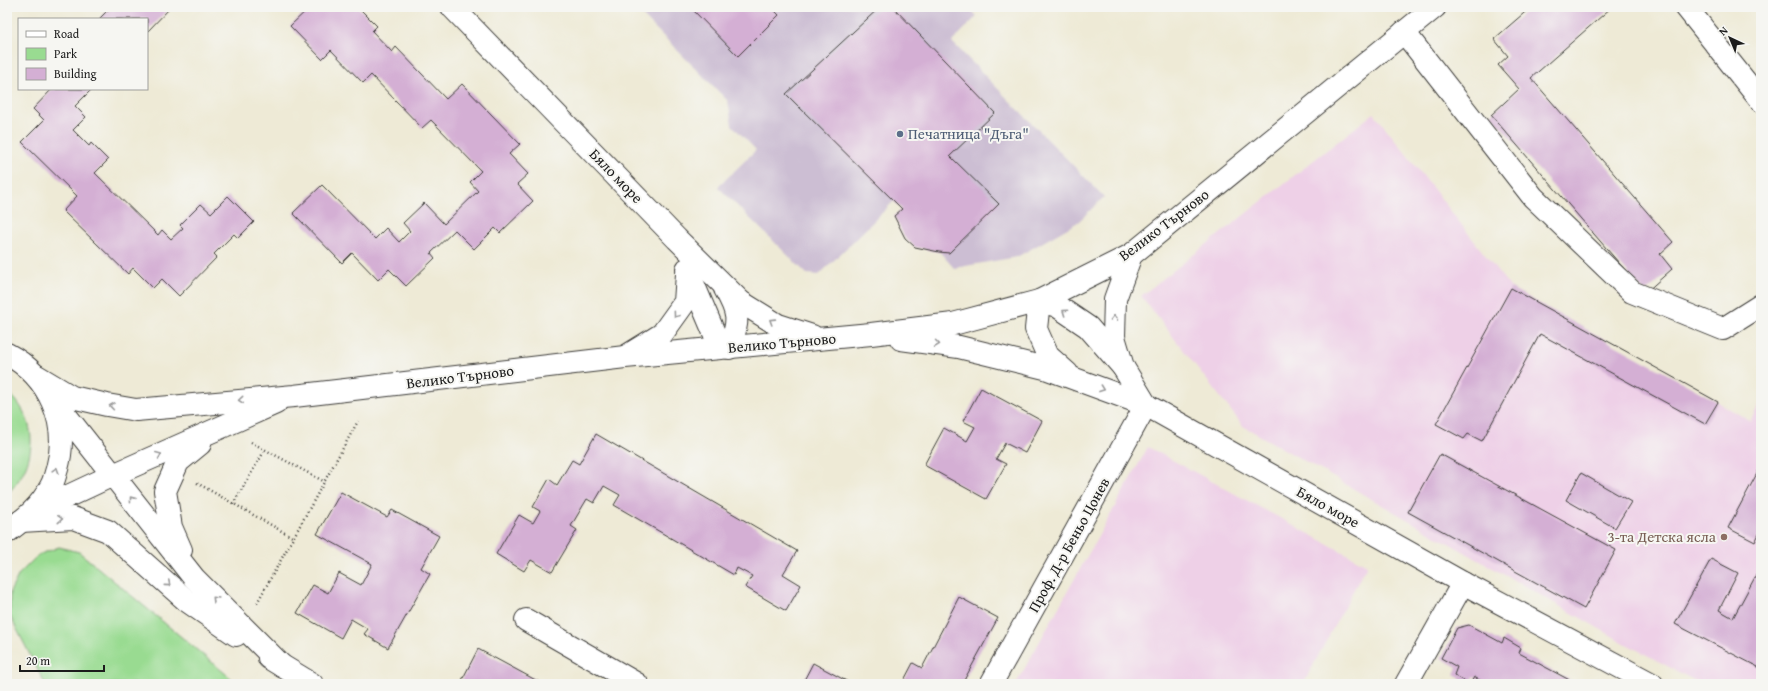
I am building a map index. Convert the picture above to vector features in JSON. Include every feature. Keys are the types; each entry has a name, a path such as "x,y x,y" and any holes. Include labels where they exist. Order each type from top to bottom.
{"street":[{"name":"Бяло море","path":"452,7 677,239 687,269 686,302 662,334 625,358"},
{"name":"Велико Търново","path":"7,340 14,357 37,376 72,397 136,410 294,396 625,358 871,334 953,324 1039,301 1131,255 1435,7"},
{"path":"1686,7 1761,101"},
{"path":"1404,32 1533,197 1632,292 1723,329 1761,305"},
{"path":"677,239 741,302 778,325 822,339"},
{"name":"Бяло море","path":"1131,255 1115,299 1114,337 1123,367 1146,405 1463,583 1652,684"},
{"path":"687,269 715,335 729,348 737,328 735,306 724,286"},
{"path":"1074,379 1048,356 1036,329 1039,301 1057,306 1088,327 1123,367"},
{"path":"871,334 958,346 1045,368 1146,405"},
{"name":"Велико Търново","path":"21,521 52,486 61,455 60,424 49,394 37,376"},
{"path":"49,394 194,578 282,666"},
{"path":"21,521 113,475 294,396"},
{"name":"Проф. Д-р Беньо Цонев","path":"991,684 1146,405"},
{"path":"194,578 171,527 165,491 178,462 219,428"},
{"path":"21,521 73,518 108,531 187,601 282,666 312,684"},
{"path":"1406,684 1463,583"},
{"path":"526,620 636,684"}],"path":[{"path":"257,603 358,421"},
{"path":"248,440 325,482"},
{"path":"233,504 265,450"},
{"path":"194,482 294,538"}],"shaded area":[{"path":"634,7 968,7 977,16 952,42 1104,197 1078,222 1017,257 954,268 894,201 819,275 807,274 718,187 756,150 732,125 728,101"},
{"path":"1374,113 1511,288 1750,421 1761,402 1761,684 1701,684 1628,645 1243,426 1141,296"},
{"path":"1148,447 1367,565 1303,684 1016,684"}],"green space":[{"path":"7,391 18,403 25,415 30,428 31,442 25,469 7,494"},
{"path":"59,547 79,552 238,684 45,684 10,616 10,592 19,574 38,555"}],"building":[{"path":"111,7 171,7 148,31 148,18 100,18"},
{"path":"310,7 323,7 327,11 331,7 358,7 377,26 372,31 392,52 396,47 446,99 462,84 520,144 509,154 528,174 517,184 533,201 500,233 495,228 474,249 455,230 431,253 435,258 406,286 389,269 378,280 352,253 342,263 293,213 322,185 375,239 386,228 399,242 410,231 403,223 424,203 444,224 478,191 470,182 481,171 431,120 422,128 371,75 363,83 331,50 322,59 290,26"},
{"path":"690,7 771,7 779,15 738,56"},
{"name":"Печатница \"Дъга\"","path":"880,7 893,7 995,113 950,156 999,204 949,253 915,247 905,238 894,216 902,209 786,94"},
{"path":"1531,7 1612,7 1531,78 1673,242 1660,254 1672,269 1645,293 1491,115 1519,89 1498,65 1508,56 1494,39"},
{"path":"51,90 91,90 75,106 86,117 73,130 89,146 91,143 108,160 95,173 158,235 162,230 171,239 183,228 180,225 201,204 211,213 228,196 254,222 238,238 234,234 214,254 217,257 179,296 162,279 153,288 133,268 128,274 63,211 77,196 22,142 44,120 33,109"},
{"path":"1511,288 1718,402 1705,424 1540,334 1482,441 1468,434 1464,439 1436,424"},
{"path":"981,388 1042,421 1025,453 1005,443 996,459 1006,464 986,499 924,465 944,428 967,441 975,427 963,421"},
{"path":"596,434 797,551 783,574 801,585 786,611 745,587 752,576 737,568 734,575 614,505 620,495 604,486 594,503 587,499 571,526 577,530 552,572 531,560 524,571 496,554 519,515 533,523 540,511 533,507 549,479 557,485 572,460 579,464"},
{"path":"1440,454 1616,550 1584,609 1408,512"},
{"path":"1761,466 1761,530 1755,542 1728,528"},
{"path":"1581,473 1631,502 1615,528 1566,500"},
{"path":"341,492 387,517 392,510 439,536 421,568 430,574 388,648 364,634 368,629 351,619 341,638 297,613 313,585 328,593 339,573 361,585 372,564 317,534"},
{"path":"1711,559 1738,573 1719,610 1733,618 1761,566 1760,668 1675,624"},
{"path":"959,597 998,618 962,684 902,684 913,663 922,668"},
{"path":"1469,625 1502,643 1504,638 1521,648 1519,653 1577,684 1482,684 1483,682 1474,677 1470,684 1454,675 1457,667 1441,658 1457,628"},
{"path":"478,649 543,684 460,684"},
{"path":"813,663 852,684 802,684"}],"place":[{"name":"Печатница \"Дъга\"","path":"900,134"},
{"name":"3-та Детска ясла","path":"1724,537"}]}
